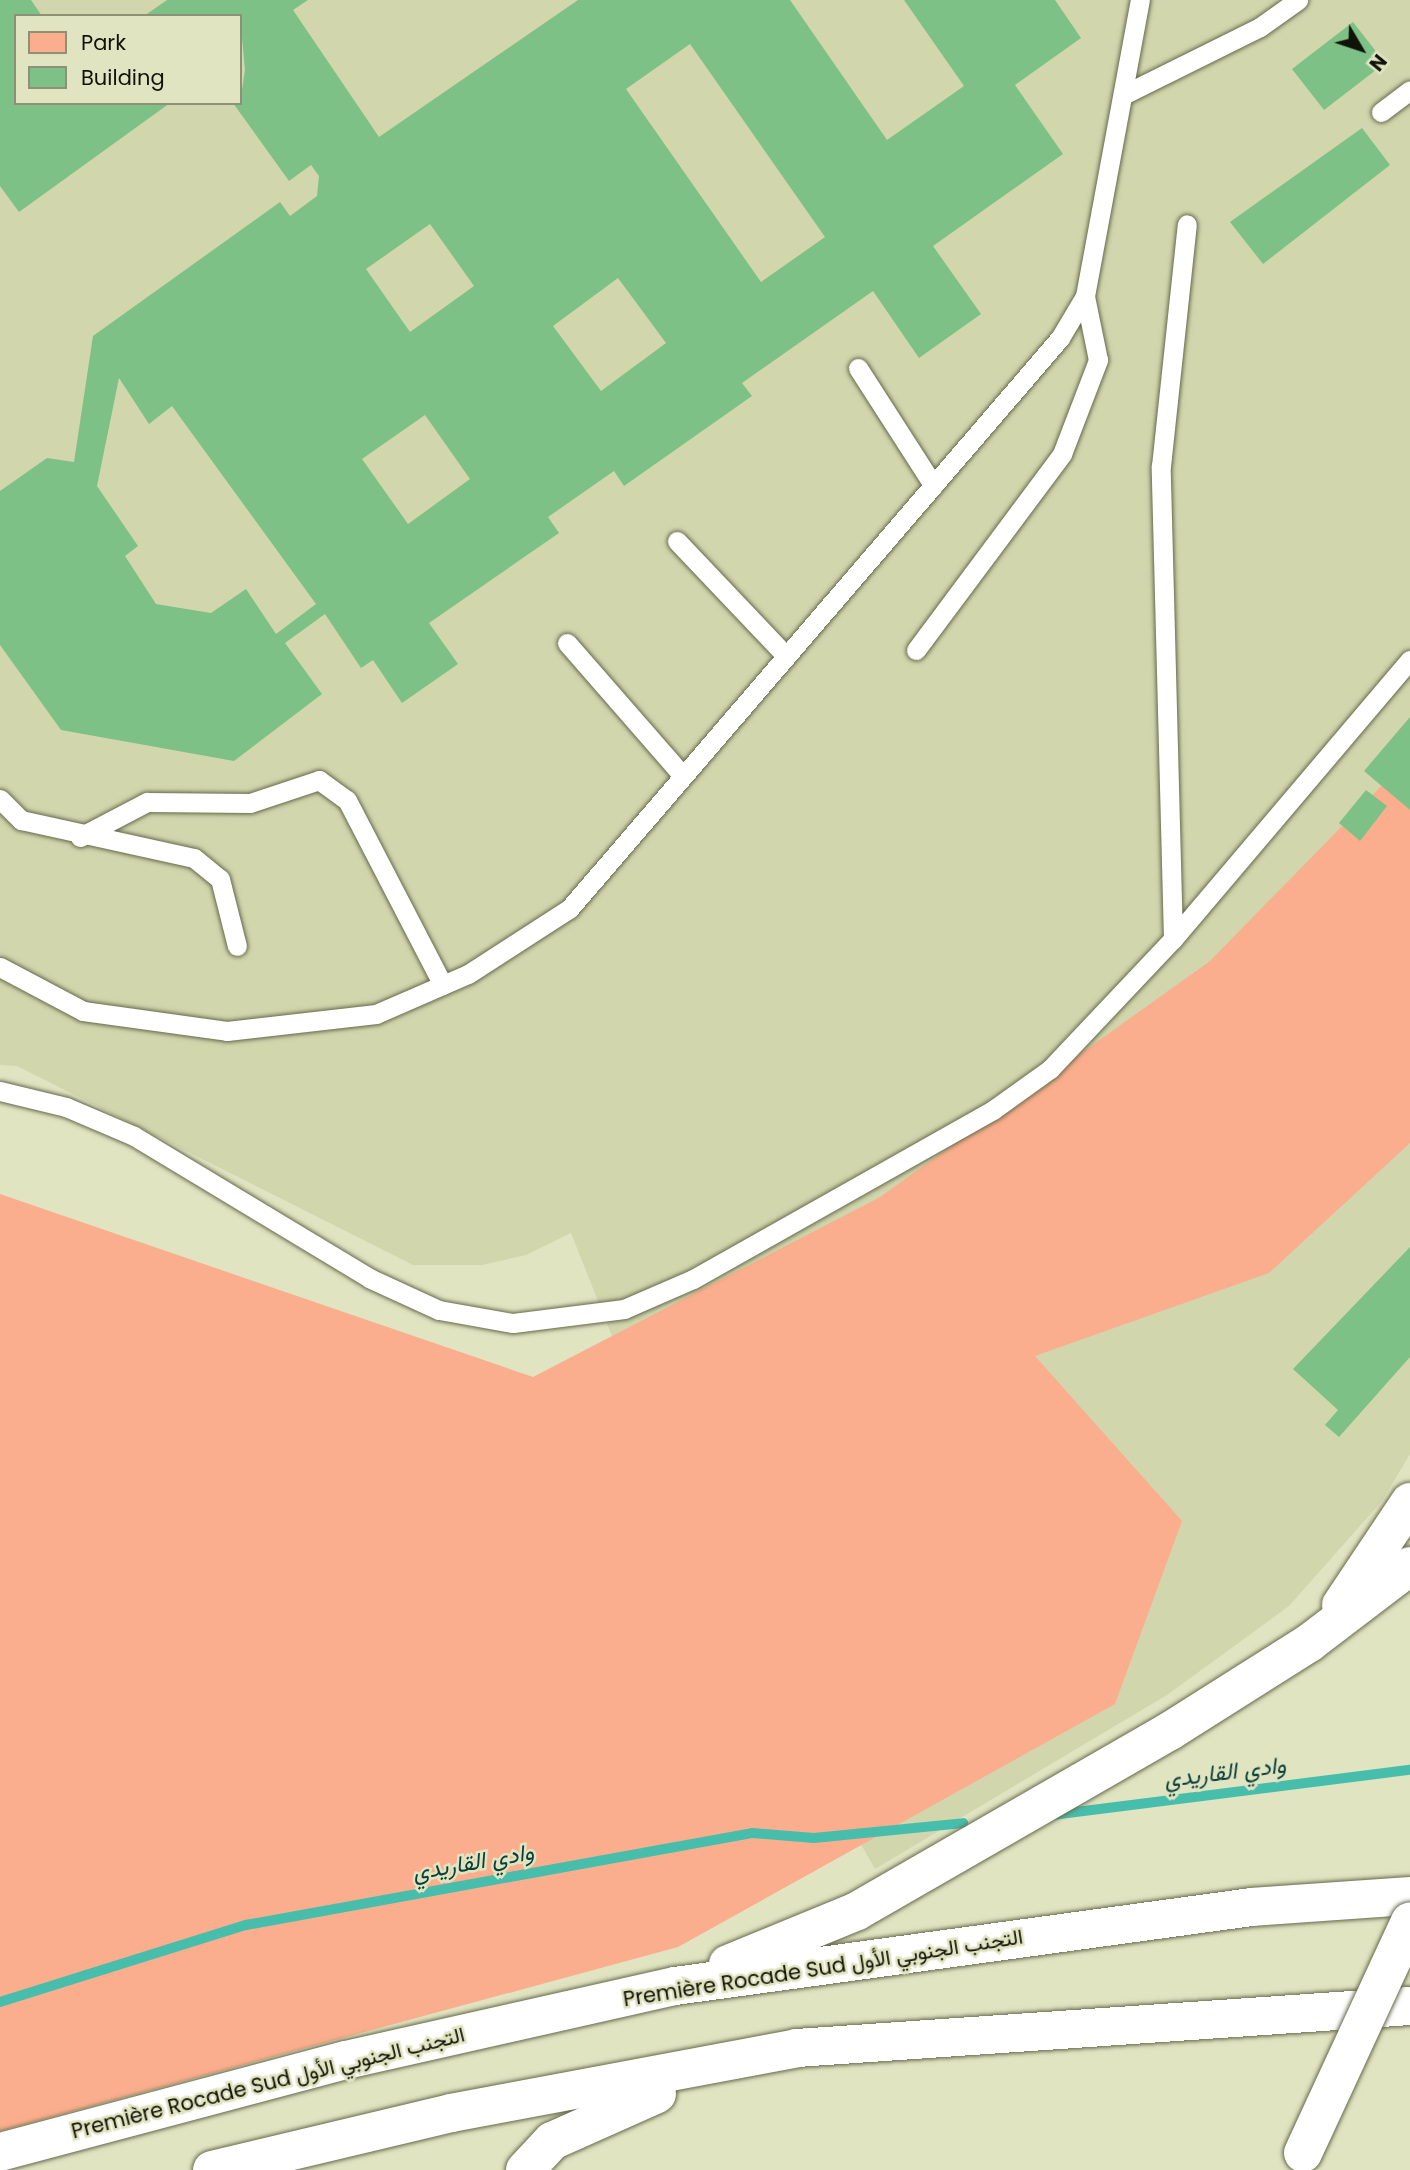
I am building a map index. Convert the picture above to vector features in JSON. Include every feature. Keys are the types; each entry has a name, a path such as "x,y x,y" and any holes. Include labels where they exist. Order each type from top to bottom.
{"main road":[{"path":"1308,1643 1368,1570 1410,1502"},
{"path":"675,1986 857,1912 1308,1643 1410,1566"},
{"name":"Première Rocade Sud التجنب الجنوبي الأول","path":"0,2152 346,2060 675,1986 1252,1907 1410,1896"},
{"path":"1303,2153 1410,1921"},
{"path":"212,2170 450,2113 797,2048 1410,2006"},
{"path":"525,2170 552,2141 611,2109 797,2048"}],"lane":[{"path":"0,967 83,1011 227,1031 376,1014 443,985 569,909 1059,338 1085,296 1140,0"},
{"path":"1123,95 1260,27 1298,0"},
{"path":"1381,112 1410,90"},
{"path":"1173,939 1161,466 1186,224"},
{"path":"916,650 1062,454 1098,360 1085,296"},
{"path":"858,368 933,485"},
{"path":"677,541 786,656"},
{"path":"567,643 683,776"},
{"path":"0,1091 66,1107 134,1136 403,1296 476,1319 589,1318 681,1285 993,1110 1088,1036 1410,660"},
{"path":"80,837 147,802 250,803 319,780 347,800 443,985"},
{"path":"0,799 21,820 80,837 194,859 220,879 237,946"}],"shaded area":[{"path":"0,0 1410,0 1410,1454 1382,1501 1289,1606 1167,1695 875,1869 704,1568 571,1233 526,1255 482,1265 413,1265 17,1066 0,1065"}],"green space":[{"path":"1389,778 1410,796 1410,1143 1269,1273 1035,1356 1182,1521 1115,1704 678,1947 0,2131 0,1194 533,1377 880,1197 1210,961"}],"building":[{"path":"0,0 31,0 41,14 14,14 14,105 167,105 19,212 0,186"},
{"path":"167,0 308,0 293,10 379,137 578,0 790,0 887,140 964,86 904,0 1055,0 1081,38 1015,85 1063,154 933,246 981,314 919,358 873,291 742,383 752,396 624,486 614,471 548,517 559,533 429,623 458,664 402,703 373,660 361,668 325,614 285,643 322,694 234,761 61,730 0,645 0,491 47,458 74,462 93,336 280,202 290,216 317,196 319,176 311,165 289,181 234,105 242,105 245,70 242,14 147,14","holes":["690,44 825,237 761,282 626,89","430,224 474,286 410,332 366,269","618,278 666,343 601,391 553,326","119,378 149,424 172,406 316,604 276,634 246,589 211,613 156,604 125,556 138,546 97,486","425,415 470,479 408,524 362,459"]},
{"path":"1353,22 1385,63 1324,110 1292,69"},
{"path":"1362,128 1390,165 1263,264 1230,222"},
{"path":"1410,717 1410,810 1364,771"},
{"path":"1366,790 1387,806 1360,841 1339,823"},
{"path":"1410,1247 1410,1357 1339,1437 1325,1425 1338,1410 1293,1369"}],"waterway":[{"name":"وادي القاريدي","path":"1052,1815 1410,1770"},
{"name":"وادي القاريدي","path":"0,2002 246,1925 752,1833 814,1838 963,1823"}]}
